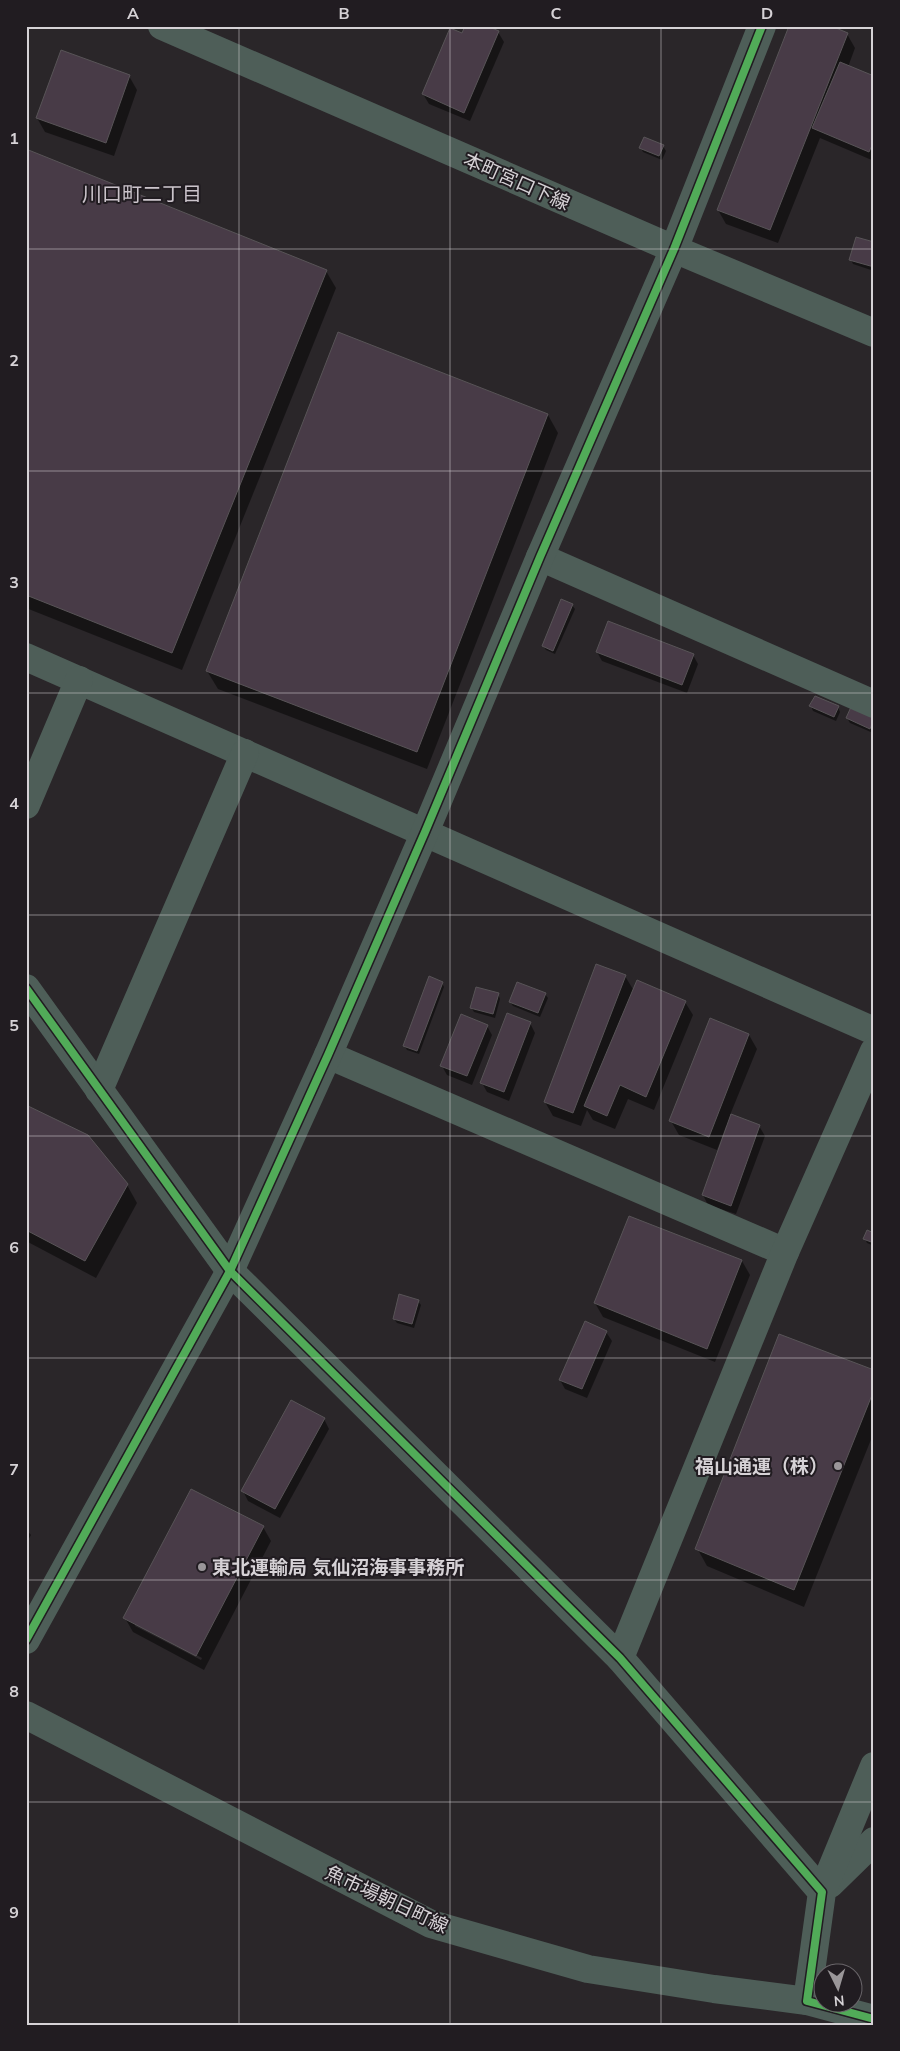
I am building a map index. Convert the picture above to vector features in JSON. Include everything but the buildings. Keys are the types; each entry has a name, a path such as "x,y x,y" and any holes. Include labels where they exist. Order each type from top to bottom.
{"street":[{"name":"本町宮口下線","path":"162,26 674,249 874,333"},
{"path":"26,1640 230,1271 328,1055 425,832 540,558 674,249 762,26"},
{"path":"540,558 874,704"},
{"path":"26,657 874,1031"},
{"path":"26,805 79,680"},
{"path":"99,1090 245,753"},
{"path":"26,988 230,1271 620,1658 822,1892"},
{"path":"620,1658 785,1252 874,1051"},
{"path":"328,1055 785,1252"},
{"name":"魚市場朝日町線","path":"26,1715 431,1924 588,1969 714,1989 807,2000 874,2019"},
{"path":"807,2000 822,1892 874,1766"},
{"path":"822,1892 874,1842"}],"cycle path":[{"path":"26,1640 230,1271 328,1055 425,832 540,557 674,249 762,26"},
{"path":"26,988 230,1271 620,1658 822,1892 807,2001 874,2019"}],"place":[{"name":"福山通運（株）","path":"838,1466"},
{"name":"東北運輸局 気仙沼海事事務所","path":"202,1567"}],"district":[{"name":"川口町二丁目","path":"142,193"}]}
